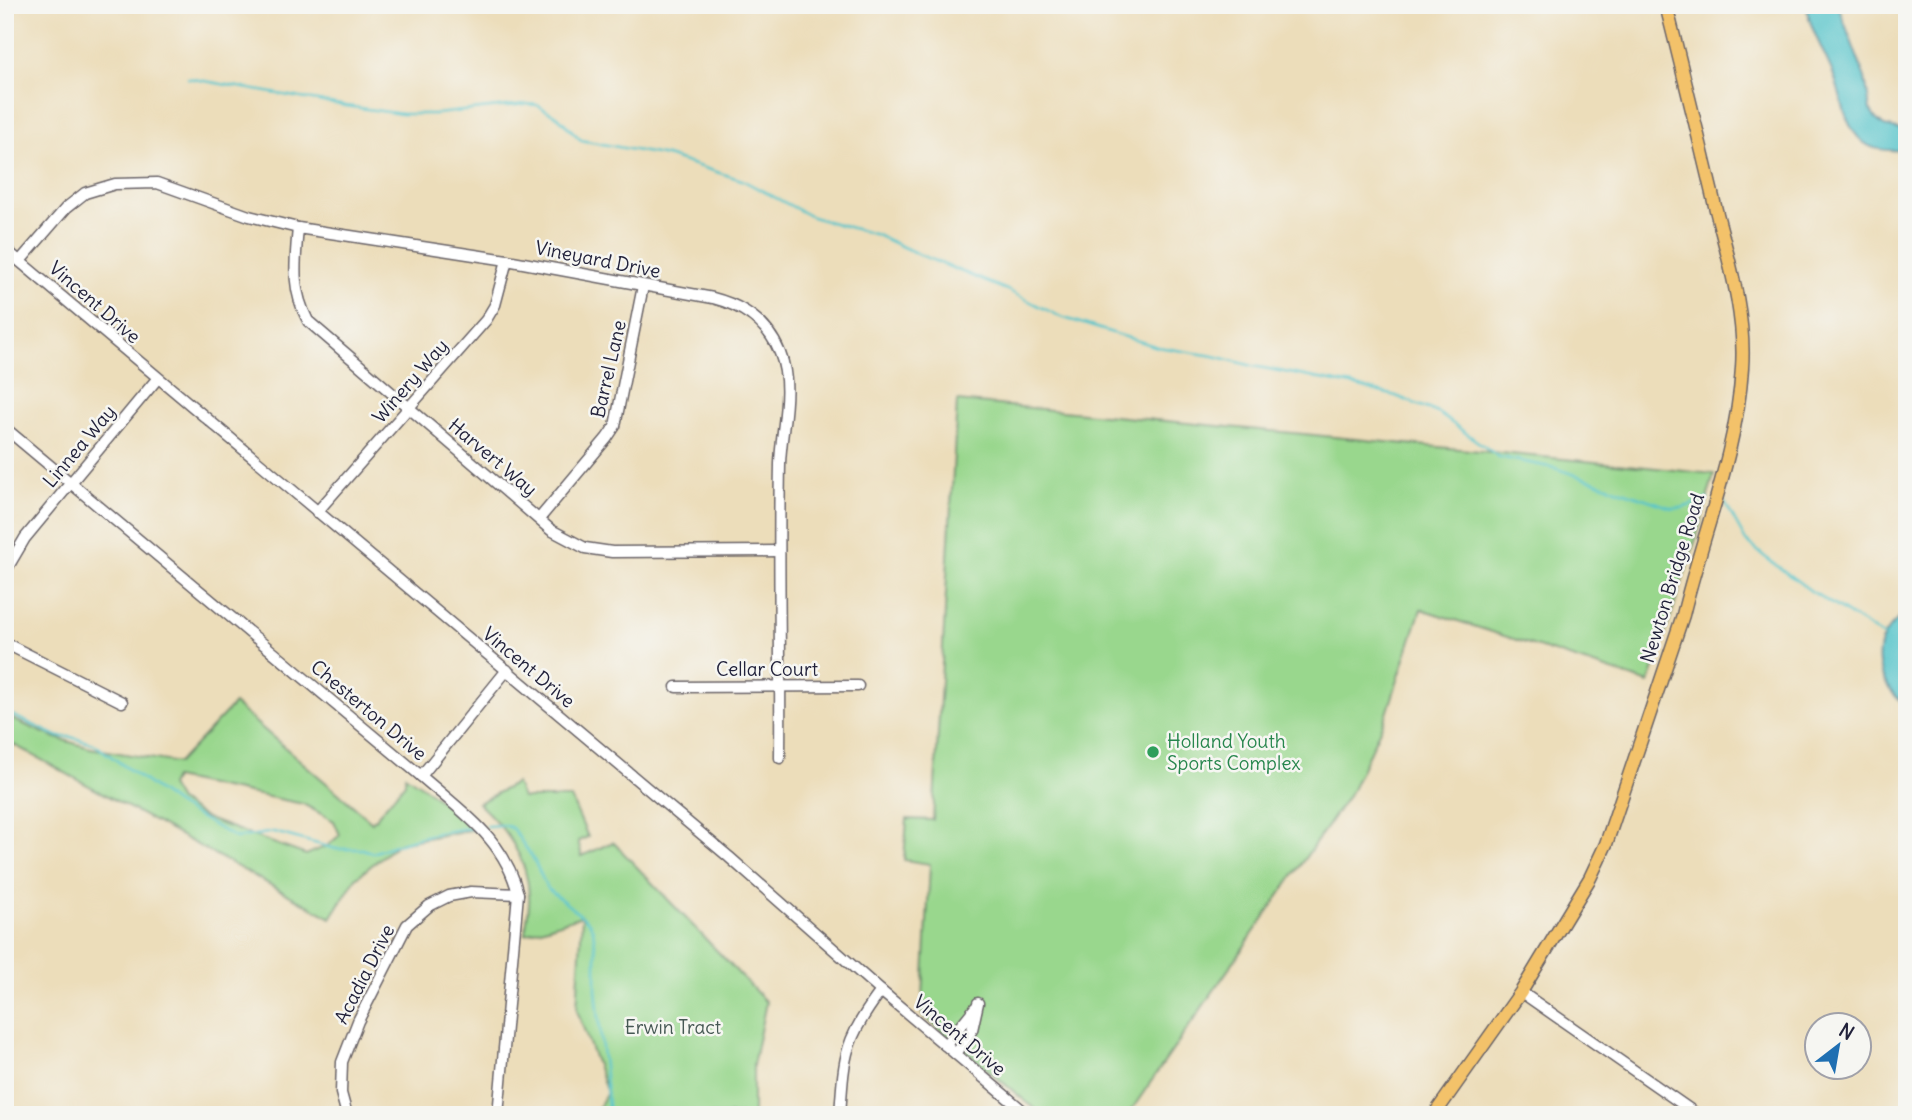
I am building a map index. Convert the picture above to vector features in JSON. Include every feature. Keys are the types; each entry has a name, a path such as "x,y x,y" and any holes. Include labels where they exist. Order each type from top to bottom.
{"main road":[{"name":"Newton Bridge Road","path":"1434,1115 1521,992 1590,878 1606,844 1683,615 1734,434 1742,368 1742,336 1729,262 1666,5"}],"street":[{"name":"Vineyard Drive","path":"20,261 73,201 85,193 115,184 157,183 249,216 298,228 507,260 643,286 735,304 755,317 776,344 787,386 782,436 779,551 780,758"},
{"name":"Harvert Way","path":"298,228 295,284 299,303 308,321 551,530 585,548 612,552 779,551"},
{"name":"Vincent Drive","path":"5,249 729,857 881,991 1028,1115"},
{"name":"Winery Way","path":"317,512 486,320 495,305 507,260"},
{"name":"Barrel Lane","path":"539,519 615,426 643,286"},
{"name":"Linnea Way","path":"5,572 25,538 157,379"},
{"name":"Chesterton Drive","path":"5,428 421,776 496,844 511,869 518,894 498,1115"},
{"path":"5,643 122,702"},
{"path":"421,776 507,670"},
{"name":"Cellar Court","path":"676,687 858,686"},
{"name":"Acadia Drive","path":"347,1115 341,1093 342,1062 358,1021 407,925 429,906 449,896 471,892 518,894"},
{"path":"840,1115 843,1065 848,1046 860,1020 881,991"},
{"path":"1521,992 1698,1115"},
{"path":"945,1045 978,1003 972,1030 956,1055"}],"green space":[{"name":"Holland Youth Sports Complex","path":"957,401 1714,474 1697,536 1649,683 1421,609 1387,714 1352,790 1128,1115 1042,1115 922,1015 930,864 904,860 907,819 933,820"},
{"path":"234,704 372,822 405,783 405,775 475,829 399,843 356,878 331,918 5,740 5,716 53,737 90,748 178,763","holes":["174,778 303,804 334,821 340,835 327,846 306,855 205,818 179,801 170,786"]},
{"name":"Erwin Tract","path":"516,783 522,798 571,798 588,837 578,841 582,856 613,842 766,1002 753,1065 753,1115 594,1115 607,1093 577,1010 582,916 525,934 528,882 520,856 506,833 478,803"}],"water":[{"path":"1806,5 1838,5 1865,78 1870,110 1884,126 1907,131 1907,151 1871,147 1855,134 1834,76 1814,32"},
{"path":"1907,613 1907,645 1904,649 1907,665 1907,706 1886,684 1878,659 1885,634"}],"waterway":[{"path":"188,78 402,114 436,114 537,105 557,116 581,140 666,156 742,180 812,217 877,235 1007,290 1061,317 1158,347 1214,356 1396,396 1438,413 1499,457 1555,468 1672,508 1682,508 1708,499"},
{"path":"1725,503 1746,541 1765,557 1811,591 1883,636"},
{"path":"5,712 59,737 71,737 94,744 179,806 236,838 274,832 336,849 363,849 373,853 422,837 472,828"},
{"path":"487,826 504,825 512,828 533,858 547,888 589,922 593,930 596,990 609,1115"}],"place":[{"name":"Holland Youth Sports Complex","path":"1153,752"}]}
